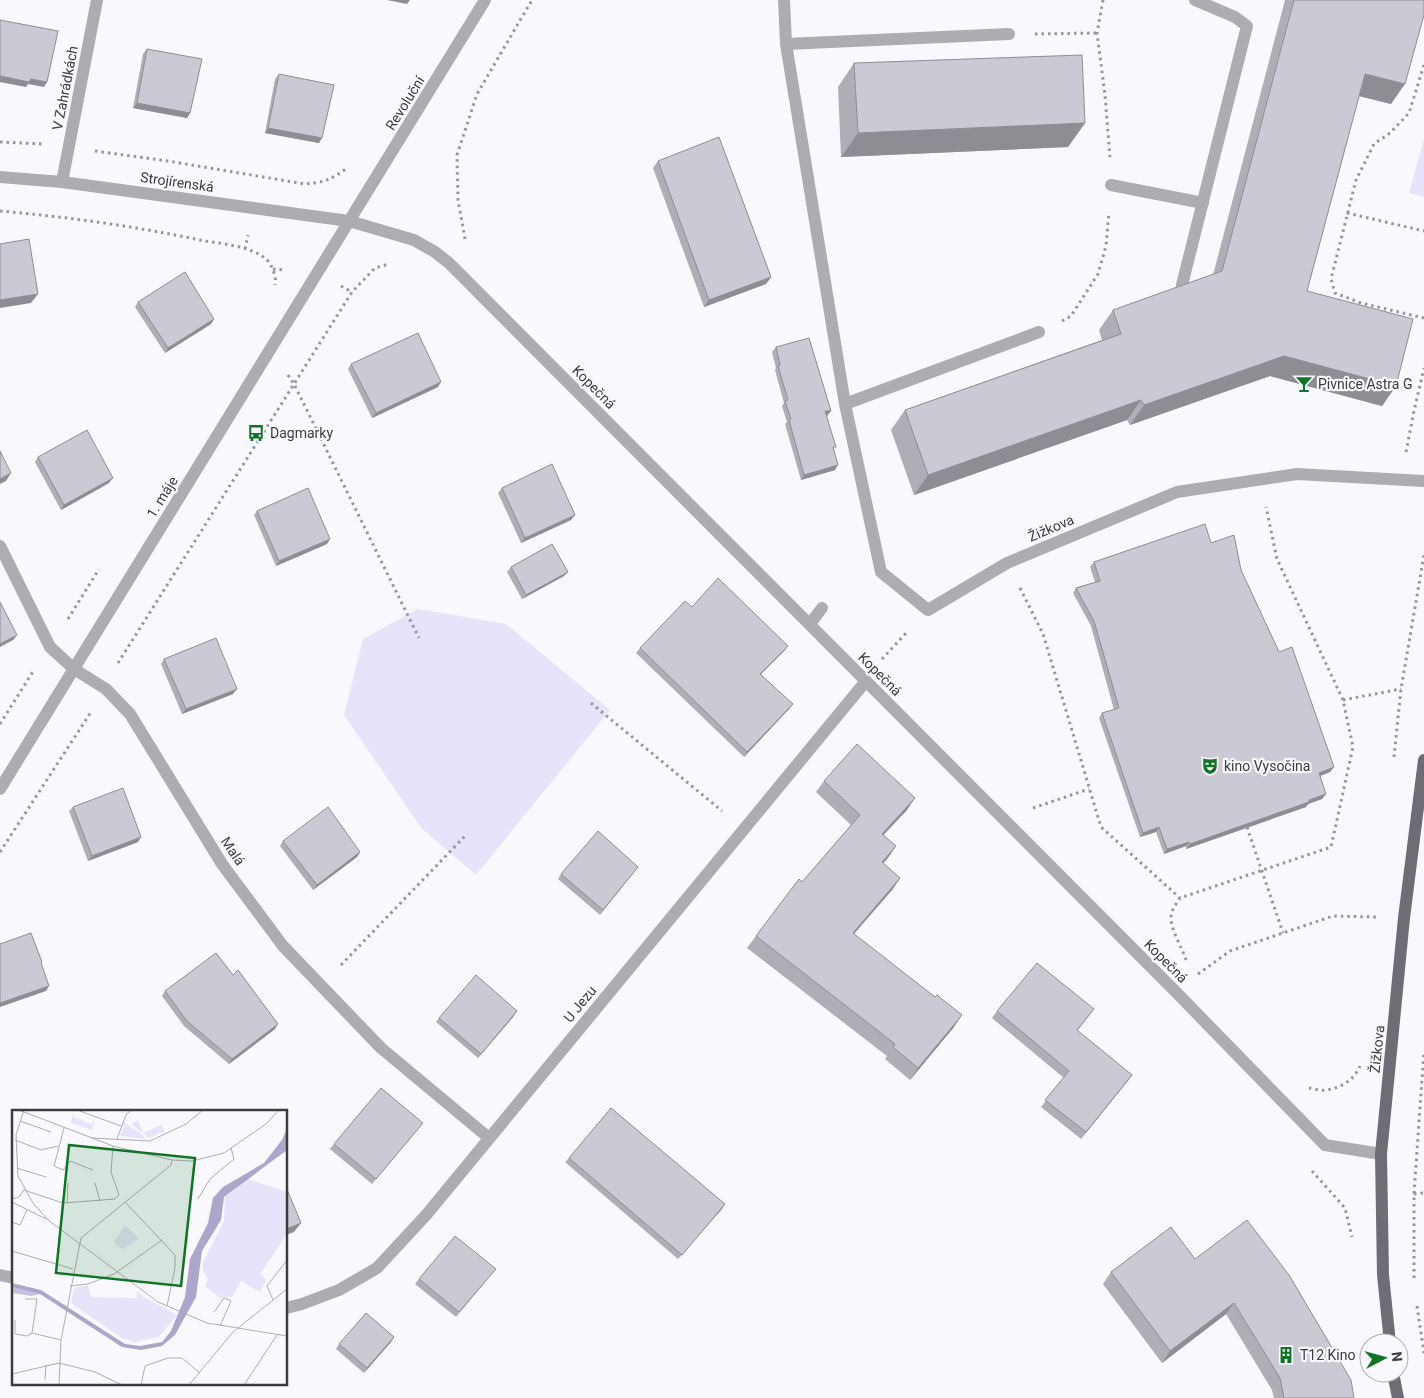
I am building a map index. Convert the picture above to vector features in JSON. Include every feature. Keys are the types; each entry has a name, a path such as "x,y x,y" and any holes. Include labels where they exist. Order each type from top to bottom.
{"main road":[{"name":"Žižkova","path":"1389,1333 1383,1276 1381,1154 1404,918 1424,760"},
{"path":"1395,1383 1398,1398"}],"street":[{"name":"V Zahrádkách","path":"62,182 97,0"},
{"name":"Revoluční","path":"350,221 485,0"},
{"path":"784,0 786,44 845,404 881,572 928,610"},
{"path":"1182,285 1247,26 1235,17 1195,0"},
{"path":"786,44 1009,34"},
{"name":"Strojírenská","path":"0,177 62,182 350,221"},
{"path":"1111,185 1203,203"},
{"name":"1. máje","path":"0,789 350,221"},
{"name":"Kopečná","path":"350,221 414,240 450,263 1174,990 1325,1145 1381,1154"},
{"path":"845,404 1039,332"},
{"name":"Žižkova","path":"928,610 1007,563 1177,492 1297,474 1424,481"},
{"name":"Malá","path":"0,546 50,647 74,669 106,689 130,714 222,864 283,946 381,1048 490,1138"},
{"path":"810,624 822,608"},
{"name":"U Jezu","path":"288,1308 339,1290 377,1268 426,1214 490,1138 866,681"}],"path":[{"path":"465,242 458,200 456,155 477,94 532,0"},
{"path":"1039,332 1071,316 1098,274 1106,246 1111,185 1107,113 1097,33 1103,0"},
{"path":"1009,34 1097,33"},
{"path":"1424,64 1409,113 1390,134 1374,144 1356,180 1331,279 1335,293 1361,303 1424,318"},
{"path":"0,142 69,147 168,161 305,184 320,183 332,179 347,168"},
{"path":"0,211 61,216 245,248 266,259 273,269"},
{"path":"1347,214 1424,231"},
{"path":"0,852 106,689 120,659 352,292 375,268 394,264"},
{"path":"270,350 294,384 418,638"},
{"path":"1409,438 1424,368"},
{"path":"1192,978 1181,946 1172,928 1171,913 1180,898 1331,847 1353,747 1343,700 1277,559 1261,480"},
{"path":"1343,700 1402,689 1424,555"},
{"path":"1007,563 1044,634 1101,827 1180,898"},
{"path":"877,663 928,610"},
{"path":"0,724 50,647"},
{"path":"591,703 744,829"},
{"path":"1042,805 1089,789"},
{"path":"1247,828 1283,933"},
{"path":"321,986 464,836"},
{"path":"1174,990 1230,951 1333,916 1376,918"},
{"path":"1414,1286 1414,1194 1424,1051"},
{"path":"1307,1088 1325,1091 1346,1084 1356,1075 1363,1060"},
{"path":"1414,1194 1424,1193"},
{"path":"1417,1305 1424,1353"}],"shaded area":[{"path":"1424,139 1424,197 1409,193"},
{"path":"418,609 506,624 610,710 476,875 422,829 344,715 363,639"}],"building":[{"path":"1294,0 1424,0 1424,15 1405,84 1365,74 1307,291 1413,319 1396,386 1284,356 1144,405 1141,400 928,475 905,410 1121,334 1113,310 1222,271"},
{"path":"0,20 58,31 47,82 31,79 29,82 0,76"},
{"path":"147,49 202,59 190,113 137,103"},
{"path":"1082,55 1085,123 858,133 854,63"},
{"path":"279,74 334,85 322,138 268,128"},
{"path":"719,137 771,277 709,300 658,161"},
{"path":"29,239 38,294 0,300 0,244"},
{"path":"185,272 214,319 168,348 138,302"},
{"path":"418,333 441,382 376,413 351,364"},
{"path":"809,338 831,411 825,411 836,447 833,447 838,465 804,475 789,420 791,419 785,401 788,400 778,366 780,365 776,347"},
{"path":"87,430 113,478 64,505 38,457"},
{"path":"0,451 11,473 0,479"},
{"path":"552,464 575,515 525,538 502,488"},
{"path":"308,488 330,539 279,561 257,511"},
{"path":"1205,524 1211,543 1234,535 1241,570 1279,652 1292,647 1334,767 1319,773 1326,794 1309,800 1309,802 1190,844 1189,842 1167,849 1159,827 1143,833 1102,713 1119,708 1094,621 1076,588 1100,581 1094,562"},
{"path":"552,544 568,572 526,595 511,567"},
{"path":"718,578 788,646 760,674 793,704 747,752 640,648 685,601 692,607"},
{"path":"0,602 17,635 0,644"},
{"path":"216,638 237,689 186,709 164,659"},
{"path":"857,744 915,798 882,834 896,846 882,862 900,878 853,933 935,997 937,995 962,1015 918,1068 893,1047 895,1044 756,936 799,879 802,882 860,815 824,781"},
{"path":"123,788 141,837 92,856 73,807"},
{"path":"328,807 360,852 317,885 283,841"},
{"path":"598,831 638,867 603,910 561,874"},
{"path":"31,933 49,986 0,1003 0,944"},
{"path":"216,953 233,975 238,970 278,1024 232,1059 187,1021 165,991"},
{"path":"1037,963 1094,1009 1077,1030 1132,1075 1086,1132 1045,1100 1069,1071 997,1011"},
{"path":"476,975 517,1011 481,1054 439,1018"},
{"path":"381,1088 423,1123 376,1179 334,1144"},
{"path":"611,1108 725,1204 682,1255 569,1158"},
{"path":"288,1192 301,1223 288,1228"},
{"path":"1247,1220 1289,1275 1351,1380 1354,1398 1284,1398 1280,1378 1234,1303 1170,1351 1111,1272 1171,1227 1195,1259"},
{"path":"455,1236 496,1269 459,1312 419,1279"},
{"path":"366,1313 394,1337 367,1368 339,1344"}],"place":[{"name":"Pivnice Astra G","path":"1304,384"},
{"name":"Dagmarky","path":"256,433"},
{"name":"kino Vysočina","path":"1210,766"},
{"name":"T12 Kino","path":"1286,1355"}]}
